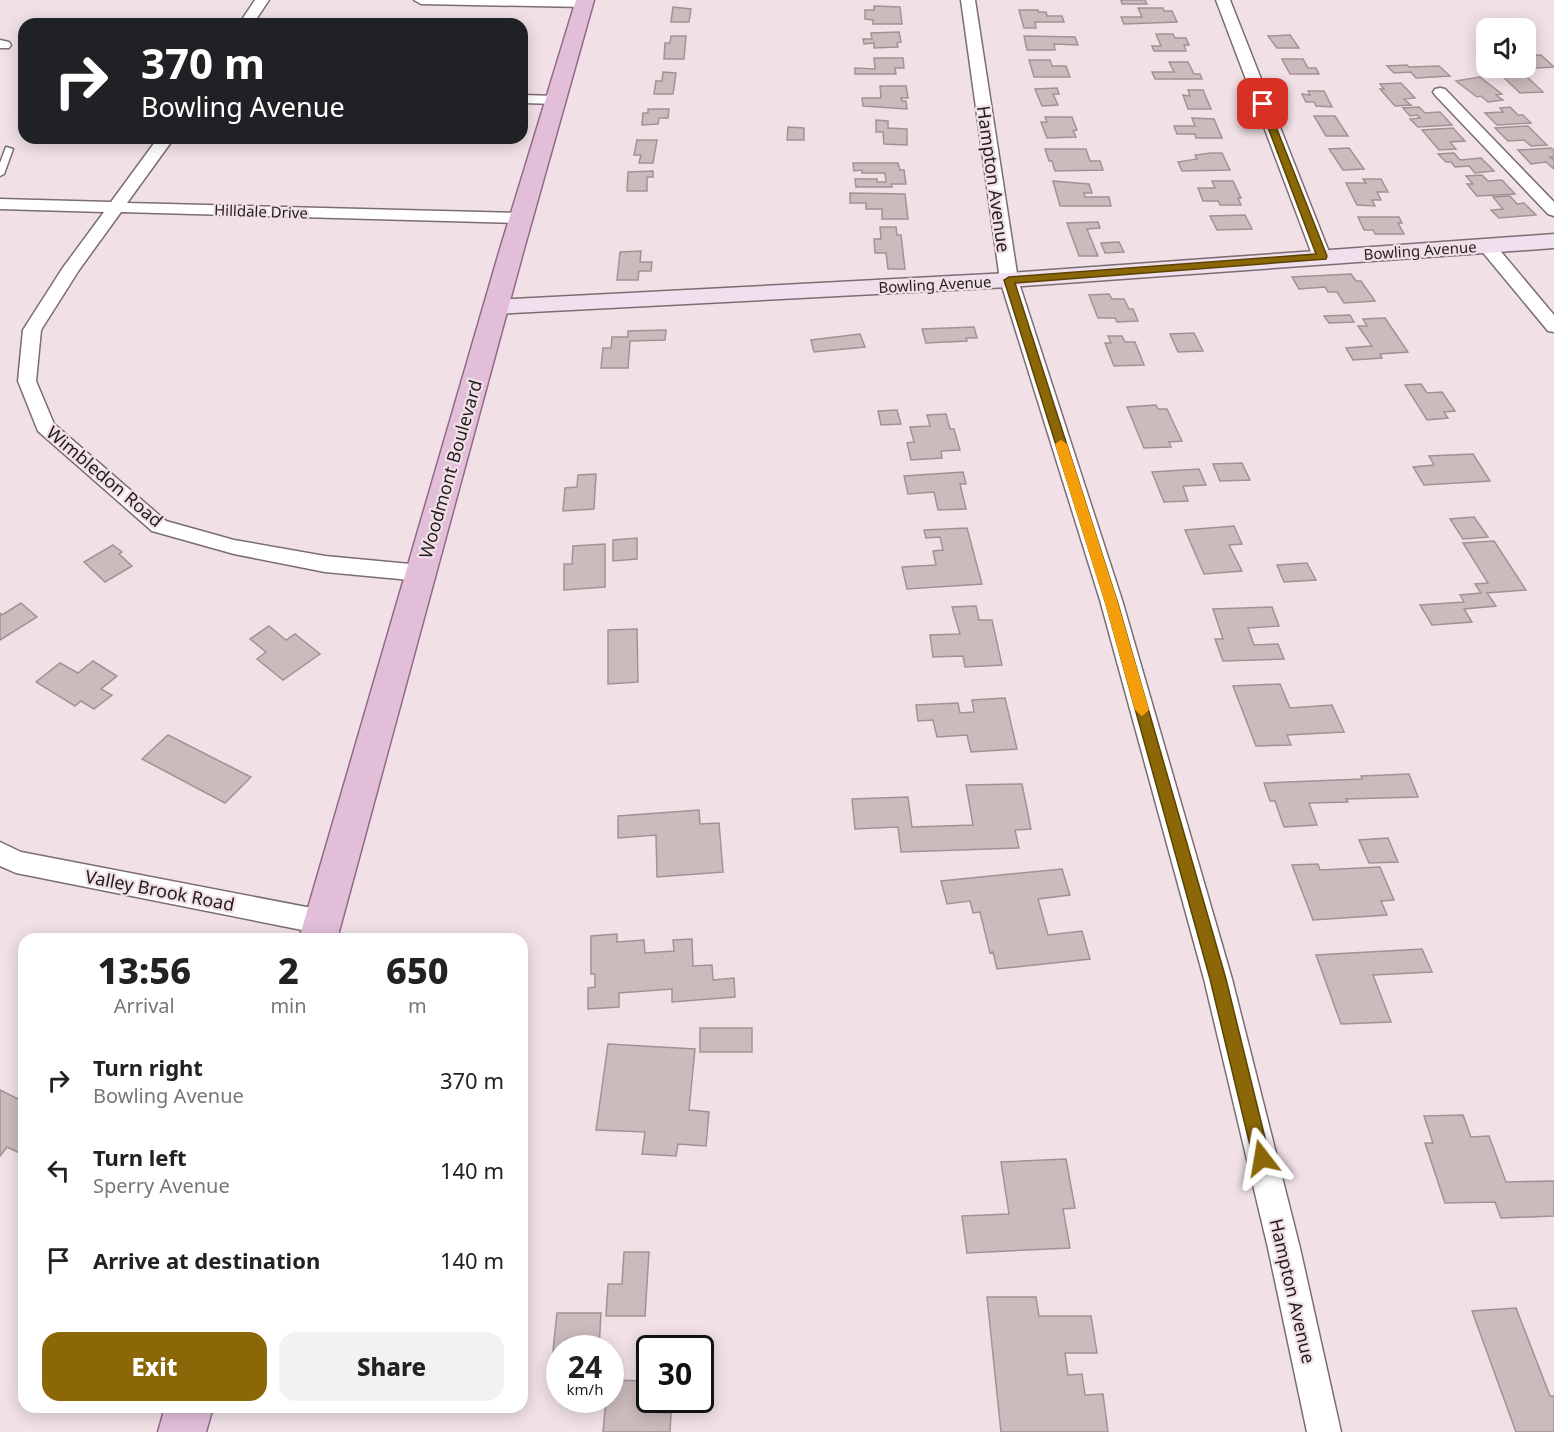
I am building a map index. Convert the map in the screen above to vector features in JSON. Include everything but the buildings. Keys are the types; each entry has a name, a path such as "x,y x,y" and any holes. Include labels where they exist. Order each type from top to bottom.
{"main road":[{"name":"Woodmont Boulevard","path":"320,931 521,218 585,2"},
{"path":"182,1432 187,1413"}],"street":[{"path":"250,18 262,0"},
{"path":"421,0 585,2"},
{"name":"Hampton Avenue","path":"968,0 1009,280 1111,600 1212,958 1284,1248 1324,1432"},
{"path":"1223,0 1322,256"},
{"path":"1440,92 1554,211"},
{"path":"528,99 557,100"},
{"name":"Wimbledon Road","path":"162,144 71,269 32,330 27,381 45,427 159,526 234,547 325,564 421,573"},
{"name":"Hilldale Drive","path":"0,204 521,218"},
{"name":"Bowling Avenue","path":"496,307 1009,280 1554,241"},
{"path":"1486,246 1554,327"},
{"name":"Valley Brook Road","path":"5,860 320,931"}],"lane":[{"path":"0,174 9,150"}],"slow traffic":[{"path":"1061,444 1111,600 1142,710"}],"route":[{"path":"1262,1158 1218,979 1112,604 1009,280 1322,256 1263,104"}]}
